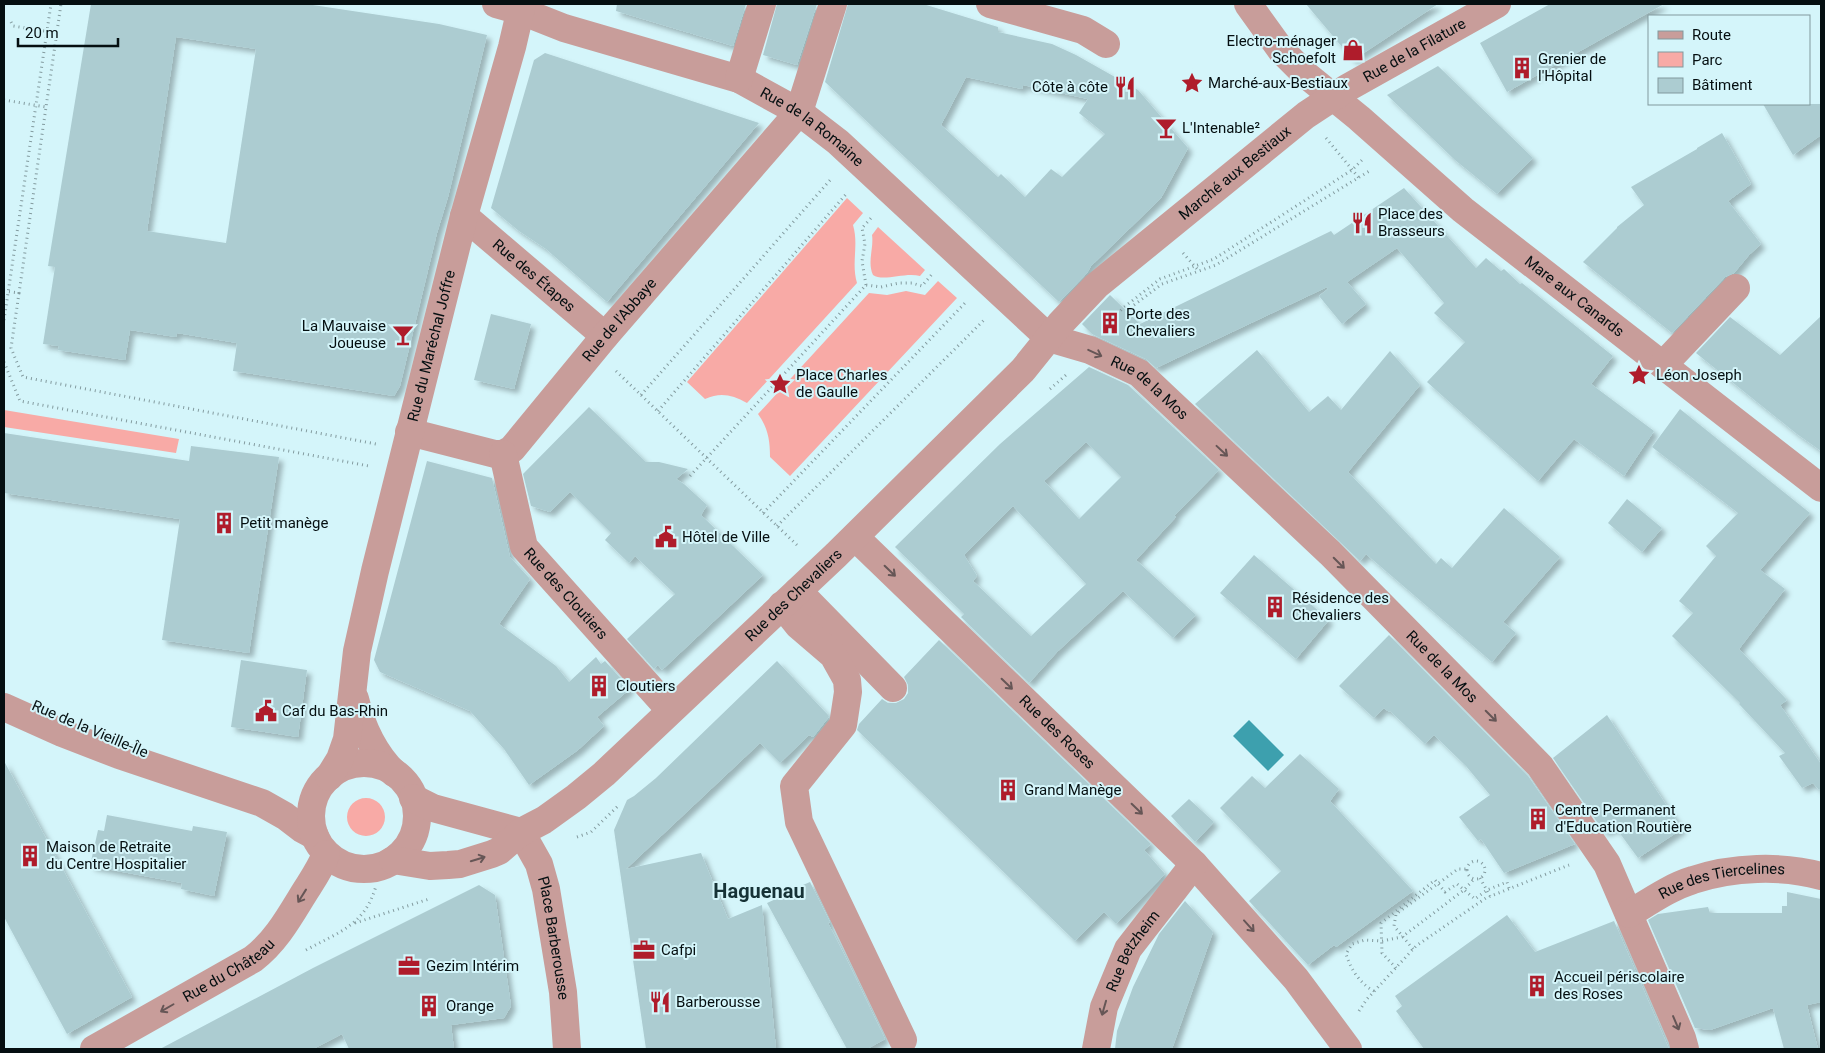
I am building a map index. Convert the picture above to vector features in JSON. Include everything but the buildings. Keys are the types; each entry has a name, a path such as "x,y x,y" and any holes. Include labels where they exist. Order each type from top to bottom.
{"street":[{"path":"739,79 762,4"},
{"path":"800,112 833,4"},
{"path":"990,4 1082,30 1106,44"},
{"path":"1248,4 1290,60 1332,98"},
{"name":"Rue de la Filature","path":"1332,98 1497,4"},
{"name":"Rue de la Romaine","path":"513,6 564,28 739,79 800,112 838,142 1049,338"},
{"name":"Rue du Maréchal Joffre","path":"326,779 340,759 347,739 357,651 360,603 383,504 400,472 464,216 513,6"},
{"name":"Marché aux Bestiaux","path":"1049,338 1096,286 1292,126 1332,98"},
{"name":"Mare aux Canards","path":"1332,98 1359,118 1463,210 1821,488"},
{"name":"Rue de l'Abbaye","path":"503,454 512,449 599,343 800,112"},
{"name":"Rue des Étapes","path":"464,216 599,343"},
{"path":"1663,365 1736,288"},
{"name":"Rue des Chevaliers","path":"521,832 544,820 604,774 855,537 1023,370 1049,338"},
{"name":"Rue de la Mos","path":"1049,338 1085,348 1139,373 1330,553 1540,766 1607,864 1682,1038 1685,1049"},
{"path":"409,432 495,454 503,454"},
{"name":"Rue des Cloutiers","path":"503,454 524,546 670,710"},
{"name":"Rue des Roses","path":"855,537 1194,864 1296,979 1344,1044"},
{"path":"790,598 894,688"},
{"path":"790,598 798,624 833,654 847,680 848,692 843,725 794,786 799,822 903,1040"},
{"name":"Rue du Maréchal Joffre","path":"353,691 362,725 371,744 383,762 394,773"},
{"name":"Rue de la Vieille-Île","path":"4,695 68,717 120,739 201,783"},
{"name":"Rue de la Vieille-Île","path":"4,707 111,752 262,803 285,816 321,845"},
{"path":"262,803 289,800 301,796 342,768 357,764 372,764 394,773 406,784 413,798 416,815 414,832 406,848 394,860 379,867 354,868 339,863 321,845 311,822 312,808 316,794 326,779"},
{"path":"413,798 433,808 521,832"},
{"path":"394,860 430,866 460,864 498,851 521,832"},
{"name":"Place Barberousse","path":"521,832 539,864 546,889 563,992 567,1049"},
{"name":"Rue du Château","path":"94,1049 129,1041 263,951 284,926 322,865 321,845"},
{"name":"Rue Betzheim","path":"1096,1049 1104,1007 1128,949 1194,864"},
{"name":"Rue des Tiercelines","path":"1629,914 1664,893 1692,880 1716,874 1778,868 1821,876"}],"path":[{"path":"4,320 6,291 51,4"},
{"path":"61,4 11,348 23,377 380,445"},
{"path":"10,22 13,26 57,33"},
{"path":"4,100 46,107"},
{"path":"1322,132 1359,178"},
{"path":"1126,311 1162,284 1216,265 1373,169"},
{"path":"641,395 833,176"},
{"path":"658,411 849,190"},
{"path":"866,285 862,261 865,244 862,228 874,214"},
{"path":"1182,252 1198,270"},
{"path":"866,285 881,287 899,283 912,283 922,286 935,270"},
{"path":"690,476 866,285"},
{"path":"6,291 19,293"},
{"path":"763,513 967,300"},
{"path":"777,526 986,317"},
{"path":"599,343 641,395 804,552"},
{"path":"4,362 20,402 400,472"},
{"path":"1344,1044 1367,999 1413,950 1490,896 1600,853"},
{"path":"1374,991 1350,968 1346,954 1352,944 1366,940 1402,937 1464,890 1474,879 1480,878 1484,874 1485,868 1482,863 1476,861 1470,864 1468,869 1469,875 1474,879"},
{"path":"1413,950 1394,926 1396,914 1458,869 1468,869"},
{"path":"1480,878 1490,896"},
{"path":"1396,968 1382,953 1381,922 1435,880 1445,892 1457,884 1475,899 1487,890 1507,882 1510,888"}],"green space":[{"path":"847,198 863,213 853,225 855,232 855,276 857,283 747,403 726,395 705,399 687,382"},
{"path":"878,227 925,270 920,276 908,275 882,278 873,275 871,270 872,235"},
{"path":"938,281 957,298 790,476 770,457 768,434 758,414 869,293 887,295 906,291 925,295"},
{"path":"4,410 179,439 176,453 4,427"},
{"path":"366,798 379,804 385,817 379,830 366,836 353,830 347,817 353,804"}],"water":[{"path":"1249,720 1284,755 1268,771 1233,736"}],"place":[{"name":"Electro-ménager Schoefolt","path":"1353,50"},
{"name":"Grenier de l'Hôpital","path":"1522,68"},
{"name":"Marché-aux-Bestiaux","path":"1192,83"},
{"name":"Côte à côte","path":"1125,87"},
{"name":"L'Intenable²","path":"1166,128"},
{"name":"Place des Brasseurs","path":"1362,223"},
{"name":"Porte des Chevaliers","path":"1110,323"},
{"name":"La Mauvaise Joueuse","path":"403,335"},
{"name":"Léon Joseph","path":"1639,375"},
{"name":"Place Charles de Gaulle","path":"780,384"},
{"name":"Petit manège","path":"224,523"},
{"name":"Hôtel de Ville","path":"666,537"},
{"name":"Résidence des Chevaliers","path":"1275,607"},
{"name":"Cloutiers","path":"599,686"},
{"name":"Caf du Bas-Rhin","path":"266,711"},
{"name":"Grand Manège","path":"1008,790"},
{"name":"Centre Permanent d'Education Routière","path":"1538,819"},
{"name":"Maison de Retraite du Centre Hospitalier","path":"30,856"},
{"name":"Cafpi","path":"644,950"},
{"name":"Gezim Intérim","path":"409,966"},
{"name":"Accueil périscolaire des Roses","path":"1537,986"},
{"name":"Barberousse","path":"660,1002"},
{"name":"Orange","path":"429,1006"}],"district":[{"name":"Haguenau","path":"759,891"}]}
